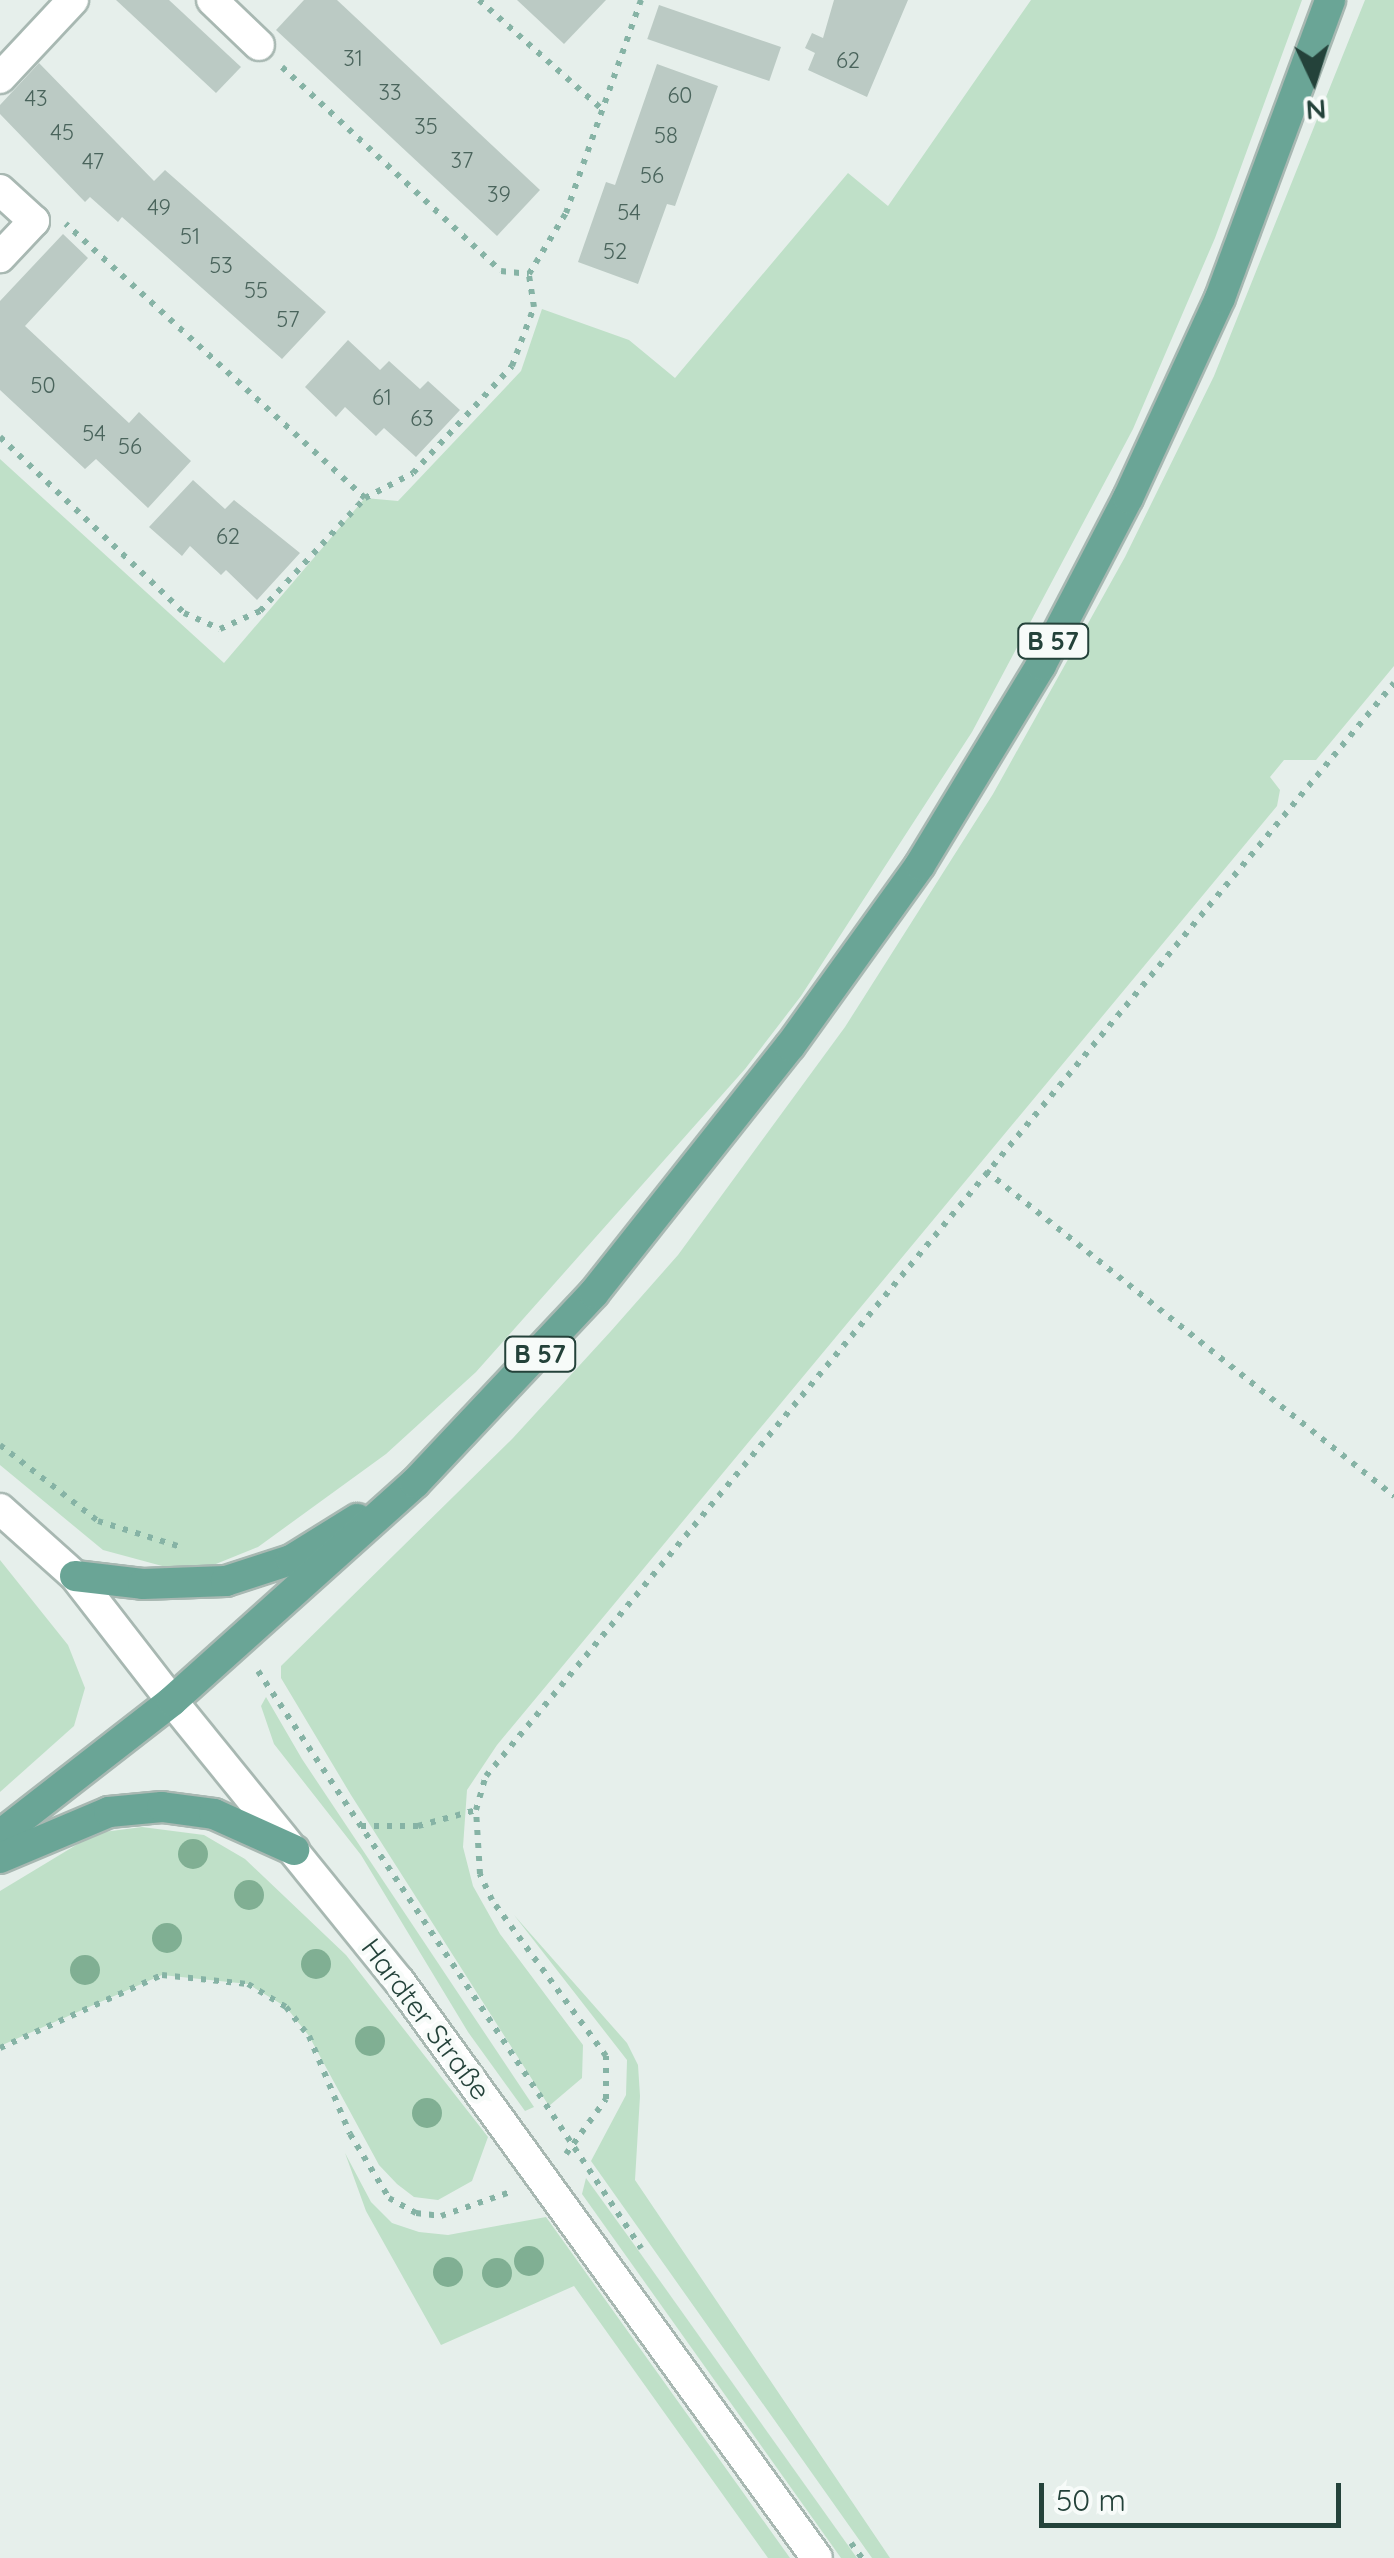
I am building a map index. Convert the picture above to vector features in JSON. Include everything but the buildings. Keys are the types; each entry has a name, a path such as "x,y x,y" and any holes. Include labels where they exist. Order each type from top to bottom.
{"main road":[{"path":"0,78 73,0"},
{"path":"212,0 260,46"},
{"name":"B 57","path":"0,1834 236,1648 415,1484 594,1293 727,1133 920,864 1040,666 1128,498 1220,298 1330,0"},
{"path":"0,190 34,221 0,257"},
{"path":"75,1576 194,1584 291,1560 415,1484"},
{"name":"Hardter Straße","path":"0,1509 75,1576 294,1850 540,2173 817,2558"},
{"path":"0,1858 109,1812 162,1807 214,1814 294,1850"}],"path":[{"path":"478,0 604,110"},
{"path":"0,437 184,614 220,629 260,612 365,498 413,473 512,366 534,306 529,274 566,214 641,0"},
{"path":"260,46 501,270 529,274"},
{"path":"34,221 70,224 365,498"},
{"path":"0,2048 162,1975 248,1984 286,2008 309,2036 365,2163 401,2208 428,2216 472,2209 540,2173 571,2150 606,2099 606,2056 492,1900 480,1874 476,1810 501,1754 1394,683"},
{"path":"986,1171 1394,1496"},
{"path":"0,1446 98,1521 178,1546 192,1564 194,1584"},
{"path":"236,1648 274,1690 571,2150 650,2260"},
{"path":"361,1826 418,1826 476,1810"},
{"path":"840,2527 862,2558"}],"green space":[{"path":"1031,0 1302,0 1215,238 1133,429 972,732 801,996 745,1069 476,1372 386,1454 258,1547 206,1568 177,1570 103,1550 0,1465 0,459 224,663 365,498 398,501 521,371 542,309 629,340 675,378 848,173 888,206"},
{"path":"1365,0 1394,0 1394,666 1316,760 1284,760 1270,777 1280,790 1277,806 497,1745 467,1790 463,1847 473,1886 500,1934 583,2045 582,2078 549,2106 351,1795 281,1678 281,1666 513,1438 611,1331 678,1255 845,1027 993,794 1125,557 1214,376"},
{"path":"0,1560 68,1645 85,1688 74,1726 0,1792"},
{"path":"266,1697 302,1759 534,2107 525,2111 468,2032 361,1855 274,1744 261,1706"},
{"path":"142,1827 204,1835 245,1859 346,1955 488,2137 472,2181 438,2200 414,2197 397,2184 379,2165 309,2036 286,2007 248,1984 162,1975 0,2046 0,1891 96,1833"},
{"path":"514,1915 627,2043 638,2065 640,2096 635,2180 890,2558 872,2558 591,2161 626,2095 627,2060"},
{"path":"345,2153 371,2202 392,2223 419,2232 448,2235 546,2217 790,2558 768,2558 574,2286 441,2345 366,2211"},
{"path":"586,2178 857,2558 841,2558 582,2194"}]}
